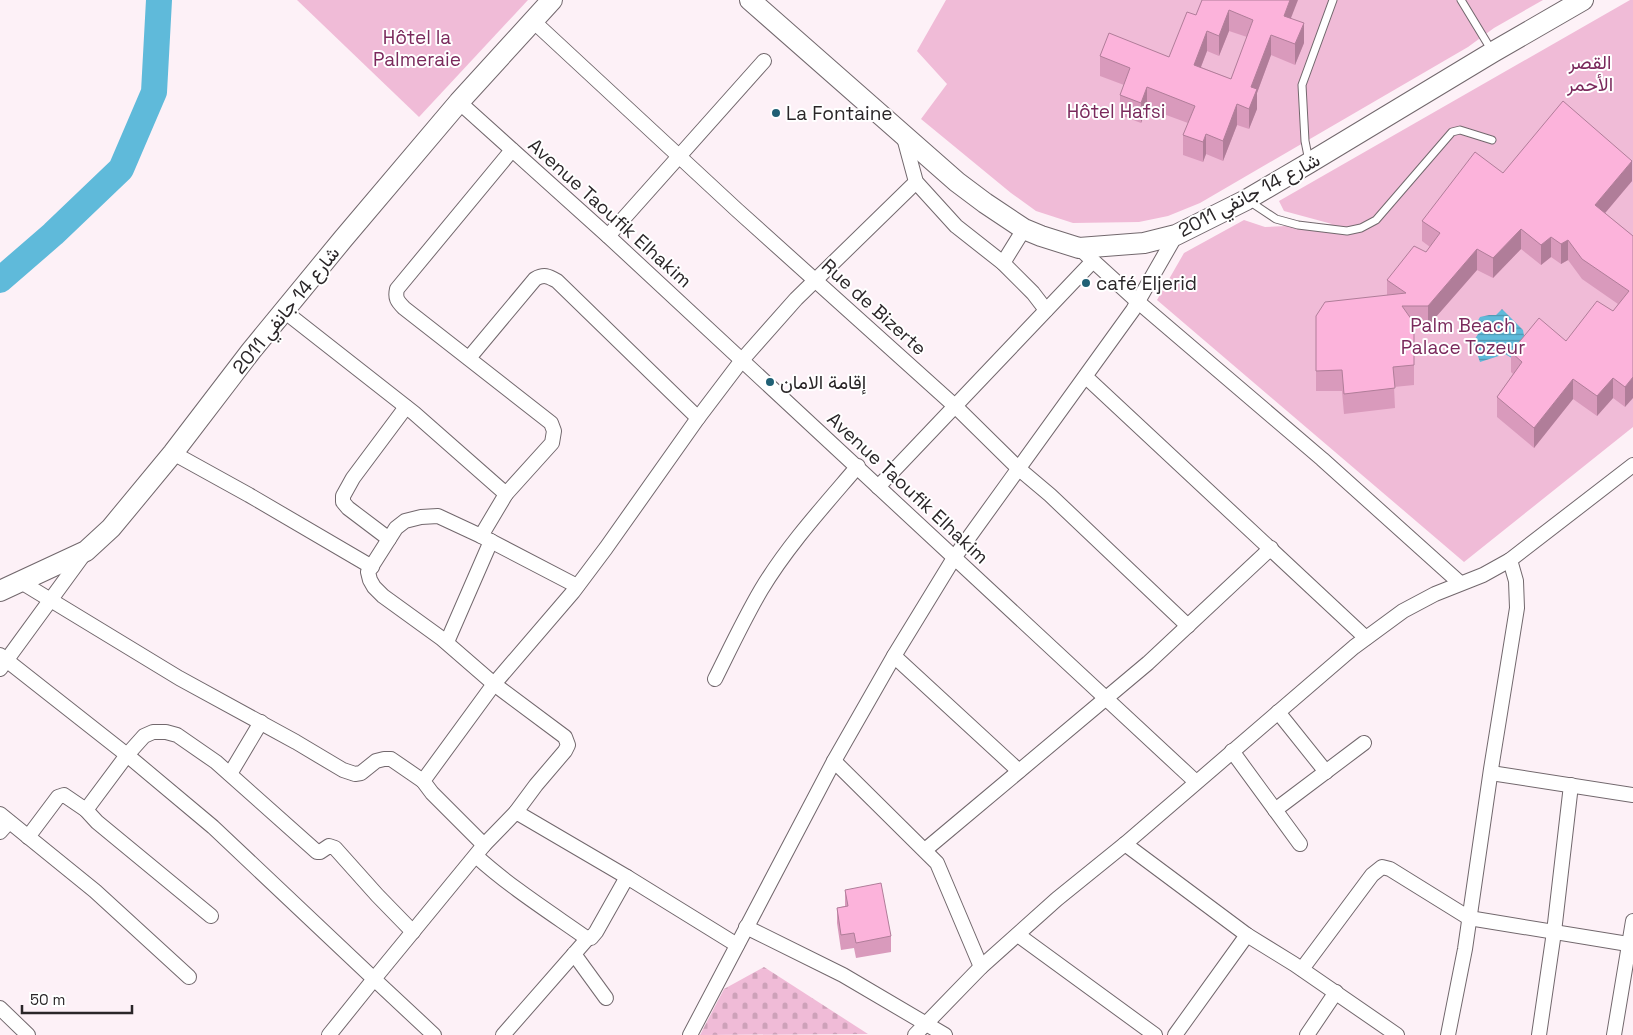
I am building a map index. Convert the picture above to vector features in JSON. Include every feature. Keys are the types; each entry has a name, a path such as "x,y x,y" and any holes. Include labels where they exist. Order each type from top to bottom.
{"main road":[{"name":"شارع 14 جانفي 2011","path":"0,592 86,551 121,518 284,311 459,102 552,0"},
{"name":"شارع 14 جانفي 2011","path":"750,0 957,182 1024,228 1086,254 1176,236 1246,200 1583,0"}],"street":[{"name":"Rue de Bizerte","path":"532,20 956,407 1018,468 1050,495 1188,626"},
{"path":"608,236 678,155 764,61"},
{"name":"Avenue Taoufik Elhakim","path":"459,102 858,466 878,487 1196,782"},
{"path":"903,134 916,182 956,226 1003,263 1046,310"},
{"path":"446,642 486,539 506,494 549,448 554,431 551,423 542,415 404,308 396,297 397,289 512,150"},
{"path":"422,781 494,684 577,586 606,548 698,418 742,360 816,280 916,182"},
{"path":"1003,263 1024,228"},
{"path":"690,1035 834,761 894,656 954,558 1133,310 1176,236"},
{"path":"878,487 1046,310 1086,254 1137,301 1322,458 1460,583"},
{"path":"469,358 535,279 541,276 548,276 557,281 698,418"},
{"path":"284,311 406,407 506,494"},
{"path":"1086,376 1366,638"},
{"path":"389,539 348,508 343,502 343,496 353,478 406,407"},
{"path":"173,453 249,494 372,567"},
{"path":"915,1035 981,967 1057,899 1125,844 1354,647 1403,611 1435,594 1483,575 1510,560 1633,464"},
{"path":"715,679 736,635 762,589 805,528 858,466"},
{"path":"329,1035 480,850 516,812 568,745 565,737 559,732 494,684 446,642 382,596 374,587 368,572 396,528 405,521 438,516 577,586"},
{"path":"925,850 1148,663 1271,548"},
{"path":"86,551 2,661 127,755 213,827 434,1035"},
{"path":"1448,1035 1452,1024 1517,608 1516,581 1510,560"},
{"path":"21,582 179,678 261,722 343,770 355,774 361,773 376,761 391,759 422,781 480,850 486,866 588,938"},
{"path":"894,656 1019,771"},
{"path":"1278,712 1326,772"},
{"path":"230,774 261,722"},
{"path":"86,810 127,755 144,736 153,732 166,732 177,735 216,762 317,852 329,846 335,848 413,932"},
{"path":"1275,810 1364,742"},
{"path":"1232,751 1300,844"},
{"path":"834,761 937,863 981,967"},
{"path":"1491,773 1633,795"},
{"path":"1538,1035 1554,932 1571,785"},
{"path":"28,837 58,797 64,794 86,810 97,822 211,916"},
{"path":"516,812 627,877 737,945"},
{"path":"3,823 28,837 95,891 189,977"},
{"path":"1125,844 1247,935 1302,969 1397,1035"},
{"path":"1302,969 1372,875 1382,867 1390,869 1469,918 1628,944"},
{"path":"503,1035 588,938 596,932 627,877"},
{"path":"1614,1035 1633,921"},
{"path":"746,927 842,975 945,1035"},
{"path":"1018,934 1155,1035"},
{"path":"1175,1035 1247,935"},
{"path":"574,954 606,998"},
{"path":"1307,1035 1336,992"},
{"path":"0,1008 28,1035"}],"lane":[{"path":"1309,163 1305,141 1302,85 1333,0"},
{"path":"1461,0 1493,52"},
{"path":"1246,200 1276,219 1298,225 1347,231 1361,228 1376,220 1452,132 1460,130 1492,140"}],"green space":[{"name":"Hôtel la Palmeraie","path":"297,0 528,0 419,117"},
{"name":"Hôtel Hafsi","path":"946,0 1543,0 1494,28 1468,47 1200,203 1168,216 1139,222 1073,223 1036,211 1011,193 921,119 947,84 917,51"},
{"name":"Palm Beach Palace Tozeur","path":"1633,0 1633,427 1464,562 1157,300 1184,253 1244,220 1265,227 1332,224 1284,211 1279,201"},
{"path":"764,967 868,1034 700,1035 724,989"}],"water":[{"path":"1502,309 1523,330 1526,347 1515,360 1505,354 1480,362 1473,342 1478,334 1476,324 1480,317 1496,315"}],"building":[{"path":"1202,0 1290,0 1284,16 1304,23 1295,44 1271,35 1251,87 1257,89 1249,109 1237,104 1223,141 1206,134 1203,142 1183,135 1195,106 1147,87 1141,103 1120,95 1130,68 1100,56 1109,33 1169,57 1187,12 1196,15","holes":["1229,10 1253,20 1231,79 1194,65 1207,31 1219,36"]},
{"path":"1563,101 1632,161 1595,205 1633,236 1633,377 1625,387 1613,378 1597,396 1573,379 1534,428 1497,397 1522,362 1511,352 1539,318 1566,341 1597,301 1613,311 1629,291 1582,259 1568,240 1561,244 1551,237 1541,245 1521,229 1493,258 1477,249 1428,306 1402,306 1414,323 1414,365 1393,367 1395,388 1344,394 1342,370 1316,371 1316,316 1325,302 1406,293 1387,280 1414,246 1426,252 1440,233 1422,221 1475,152 1503,173"},
{"path":"881,883 891,936 856,943 854,933 841,935 837,908 848,906 845,890"}],"waterway":[{"path":"0,280 53,234 121,169 154,92 159,0"}],"place":[{"name":"La Fontaine","path":"776,113"},
{"name":"café Eljerid","path":"1086,283"},
{"name":"إقامة الامان","path":"770,382"}],"park label":[{"name":"القصر الأحمر","path":"1590,73"}]}
